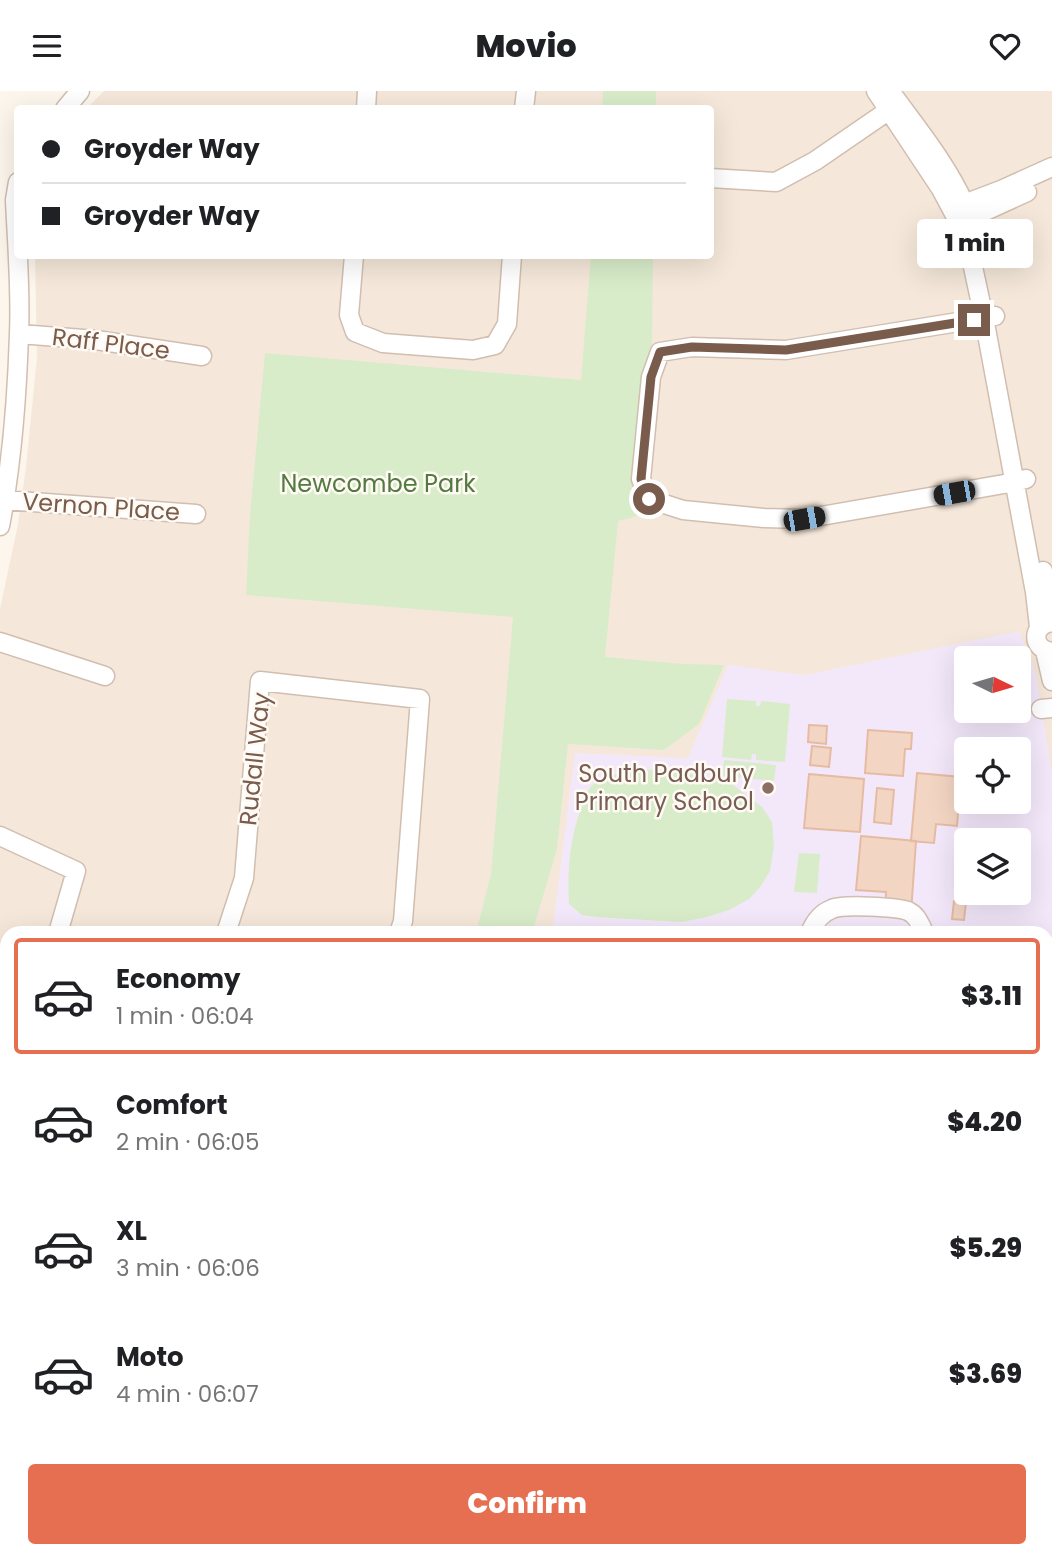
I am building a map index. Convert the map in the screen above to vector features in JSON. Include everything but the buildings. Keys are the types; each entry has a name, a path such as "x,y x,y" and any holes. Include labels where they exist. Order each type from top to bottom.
{"street":[{"path":"68,105 80,91"},
{"path":"876,91 893,102 941,189 961,213 981,250 989,317 1020,480 1035,592 1046,625 1036,636 1038,645 1049,651 1052,681"},
{"path":"714,178 776,182 815,161 893,102"},
{"path":"961,213 1001,190 1052,167"},
{"path":"961,213 1052,180"},
{"path":"0,526 12,440 20,334 17,259"},
{"path":"354,259 349,315 355,332 383,343 473,350 495,345 507,324 512,259"},
{"path":"989,317 786,350 692,347 660,352 651,377 641,479 649,499 683,510 804,519 1020,480"},
{"name":"Raff Place","path":"20,334 96,340 202,356"},
{"path":"1020,480 1052,607"},
{"name":"Vernon Place","path":"5,500 197,514"},
{"path":"0,642 104,676"},
{"name":"Rudall Way","path":"228,926 244,878 260,681 420,699 401,926"},
{"path":"0,836 76,871 60,926"},
{"path":"813,926 820,916 833,908 847,905 906,910 916,916 921,926"}],"shaded area":[{"path":"104,91 1052,91 1052,926 0,926 0,609 18,524 37,357 35,259 714,259 714,105 90,105"},
{"name":"South Padbury Primary School","path":"1019,631 1025,646 954,646 954,723 1031,723 1031,662 1036,675 1052,774 1052,926 553,926 575,753 688,758 728,665 805,675"}],"green space":[{"path":"603,91 656,91 656,105 602,105"},
{"name":"Newcombe Park","path":"591,259 653,259 650,513 618,521 605,657 724,665 699,724 664,750 568,744 557,849 534,926 478,926 491,874 513,617 246,595 250,515 265,353 581,380"},
{"path":"727,699 756,701 756,706 760,706 761,701 790,704 785,762 756,760 756,754 752,754 751,760 722,757"},
{"path":"724,760 776,765 774,781 723,776"},
{"path":"632,769 675,771 733,785 762,807 772,822 774,846 770,871 749,899 729,910 681,922 582,915 569,904 569,864 573,839 588,791 600,780"},
{"path":"799,853 820,854 817,893 794,892"}],"place":[{"name":"South Padbury Primary School","path":"768,788"}],"route":[{"path":"649,499 641,479 651,377 660,352 692,347 786,350 974,320"}]}
